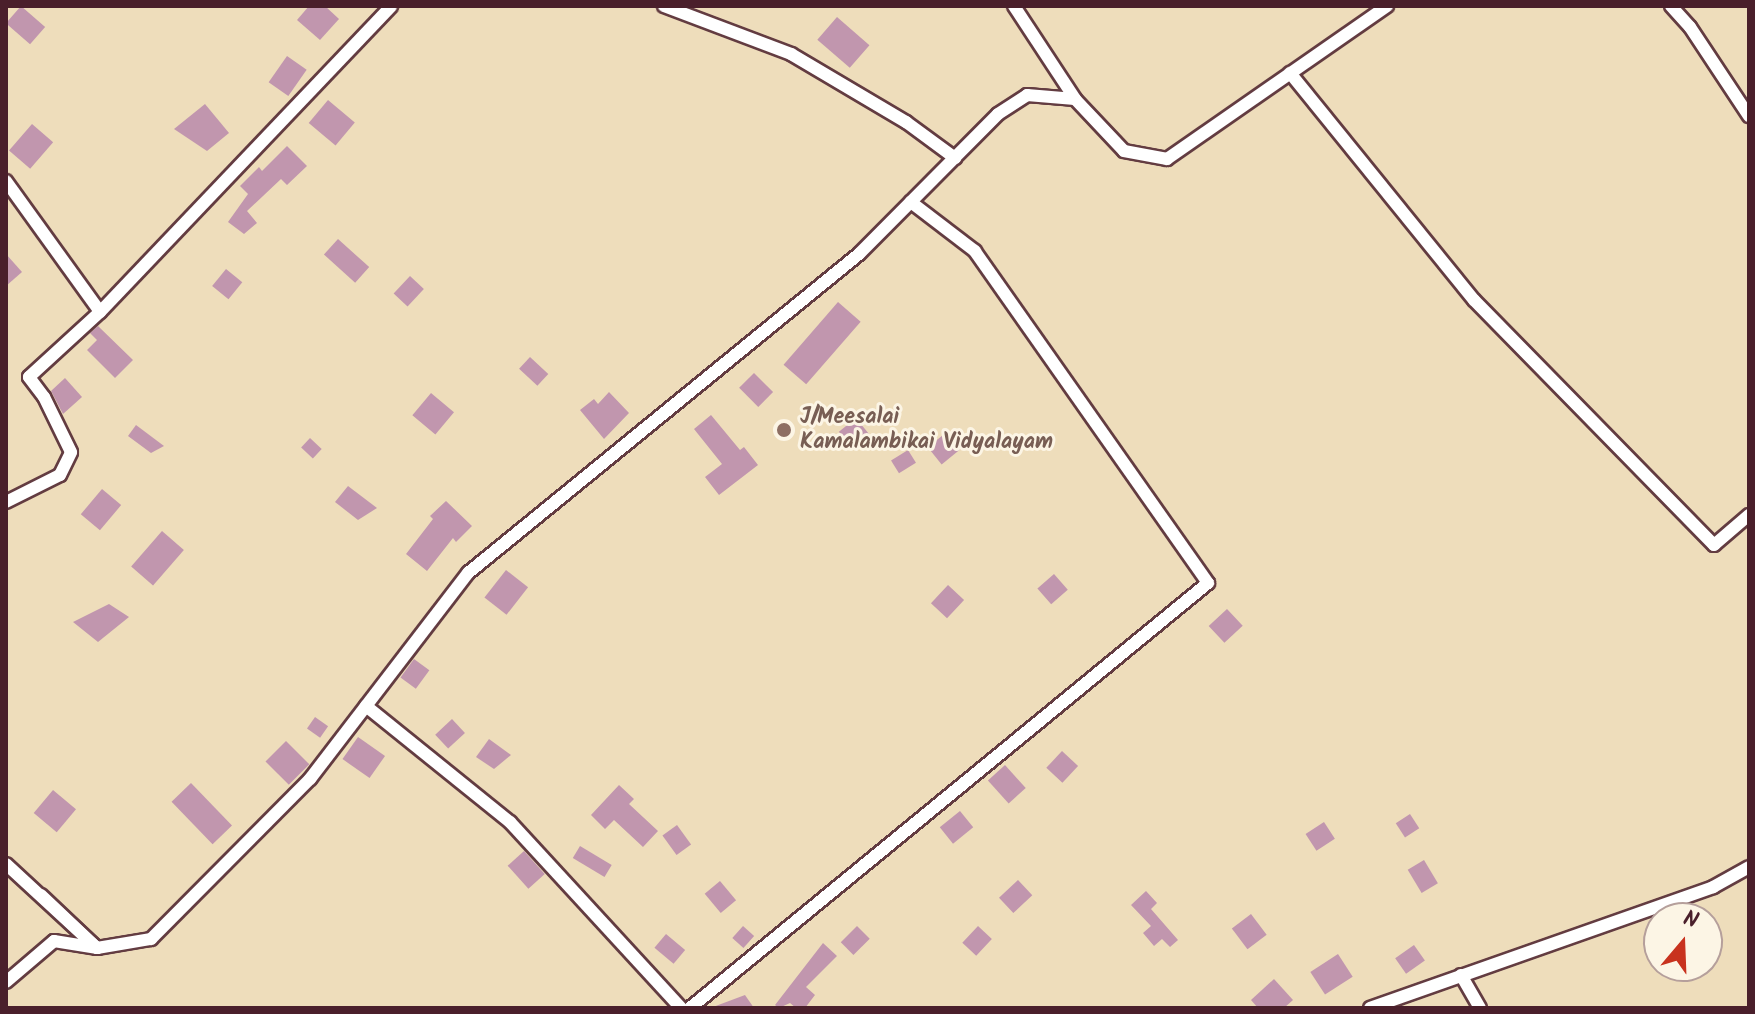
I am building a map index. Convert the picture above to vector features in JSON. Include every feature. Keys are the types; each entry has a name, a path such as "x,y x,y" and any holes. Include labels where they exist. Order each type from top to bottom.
{"street":[{"path":"6,502 60,475 71,452 44,397 29,377 100,312 391,6"},
{"path":"664,6 791,54 906,122 955,158"},
{"path":"1014,6 1075,99 1124,151 1167,159 1387,6"},
{"path":"1671,6 1690,27 1749,116"},
{"path":"1290,73 1474,300 1714,545 1749,515"},
{"path":"6,982 54,941 97,948 151,939 310,779 468,573 859,254 998,114 1027,95 1075,99"},
{"path":"6,181 100,312"},
{"path":"690,1008 1208,583 975,251 911,202"},
{"path":"366,706 510,822 681,1008"},
{"path":"6,864 97,948"},
{"path":"1370,1008 1713,887 1749,867"},
{"path":"41,895 97,948"},
{"path":"1461,975 1480,1008"}],"building":[{"path":"21,6 45,27 30,44 6,23"},
{"path":"309,6 325,6 339,19 320,40 297,20"},
{"path":"837,17 869,45 850,68 817,40"},
{"path":"287,56 307,70 288,96 269,82"},
{"path":"328,100 355,122 336,145 309,123"},
{"path":"205,104 229,133 207,151 174,129"},
{"path":"32,124 53,142 30,169 9,150"},
{"path":"287,146 307,166 287,185 281,179 247,211 257,223 244,234 228,222 248,194 240,186 259,167 262,171"},
{"path":"338,239 369,267 355,283 324,255"},
{"path":"6,254 22,272 6,286"},
{"path":"226,269 242,282 228,299 212,286"},
{"path":"410,276 424,289 408,307 394,294"},
{"path":"838,302 861,322 806,384 784,365"},
{"path":"98,326 133,360 115,378 87,350 97,340 90,333"},
{"path":"530,357 548,374 537,386 519,369"},
{"path":"754,373 773,392 758,407 739,388"},
{"path":"65,378 82,397 63,414 51,391"},
{"path":"609,392 629,413 604,439 580,410 594,399 598,404"},
{"path":"431,393 454,412 435,434 412,415"},
{"path":"711,415 740,450 744,447 758,465 719,495 705,477 722,464 694,429"},
{"path":"856,418 870,435 853,449 839,432"},
{"path":"136,425 164,446 151,453 128,436"},
{"path":"948,431 962,448 942,464 928,447"},
{"path":"310,438 322,449 313,458 301,448"},
{"path":"908,450 916,463 899,473 891,461"},
{"path":"348,486 377,508 358,520 335,502"},
{"path":"102,489 121,505 100,530 81,514"},
{"path":"446,501 472,526 456,542 453,538 427,571 406,554 433,519 430,516"},
{"path":"162,531 184,550 153,585 131,566"},
{"path":"506,570 528,587 507,615 484,598"},
{"path":"1054,574 1068,590 1051,604 1037,588"},
{"path":"948,585 964,600 947,618 931,603"},
{"path":"109,604 129,617 98,642 73,622"},
{"path":"1227,609 1243,626 1224,643 1209,626"},
{"path":"414,659 429,670 416,689 400,678"},
{"path":"315,717 328,726 320,738 307,728"},
{"path":"452,719 465,733 448,749 435,735"},
{"path":"358,737 385,756 370,778 343,759"},
{"path":"489,739 511,755 494,769 476,757"},
{"path":"286,741 309,764 289,785 265,762"},
{"path":"1062,751 1078,766 1062,783 1046,768"},
{"path":"1005,765 1026,788 1009,803 988,780"},
{"path":"191,783 232,825 213,844 172,802"},
{"path":"619,785 634,799 629,804 658,831 643,847 614,820 605,829 591,815"},
{"path":"53,790 76,809 57,832 34,813"},
{"path":"960,811 973,827 953,844 940,827"},
{"path":"1410,814 1419,828 1405,838 1396,823"},
{"path":"1324,822 1335,839 1316,851 1306,834"},
{"path":"677,825 691,844 677,855 662,836"},
{"path":"580,846 612,865 605,877 573,858"},
{"path":"524,851 545,874 528,889 508,866"},
{"path":"1424,860 1438,883 1422,893 1408,870"},
{"path":"1018,880 1032,895 1013,913 999,898"},
{"path":"720,881 736,900 721,913 705,894"},
{"path":"1146,891 1157,903 1151,909 1178,940 1170,947 1162,939 1154,946 1143,933 1151,926 1131,905"},
{"path":"1251,914 1267,935 1247,949 1232,928"},
{"path":"743,926 754,936 743,948 732,938"},
{"path":"857,926 870,939 853,955 841,942"},
{"path":"978,926 992,939 976,956 962,943"},
{"path":"666,934 685,950 674,964 654,948"},
{"path":"823,943 837,956 806,987 815,995 805,1008 796,1008 790,1003 779,1008 775,1005"},
{"path":"1414,945 1425,961 1406,974 1395,958"},
{"path":"1338,954 1353,977 1325,995 1310,972"},
{"path":"1274,979 1293,1000 1284,1008 1258,1008 1251,1000"},
{"path":"745,995 754,1008 713,1008 713,1007"}],"place":[{"name":"J/Meesalai Kamalambikai Vidyalayam","path":"784,430"}]}
